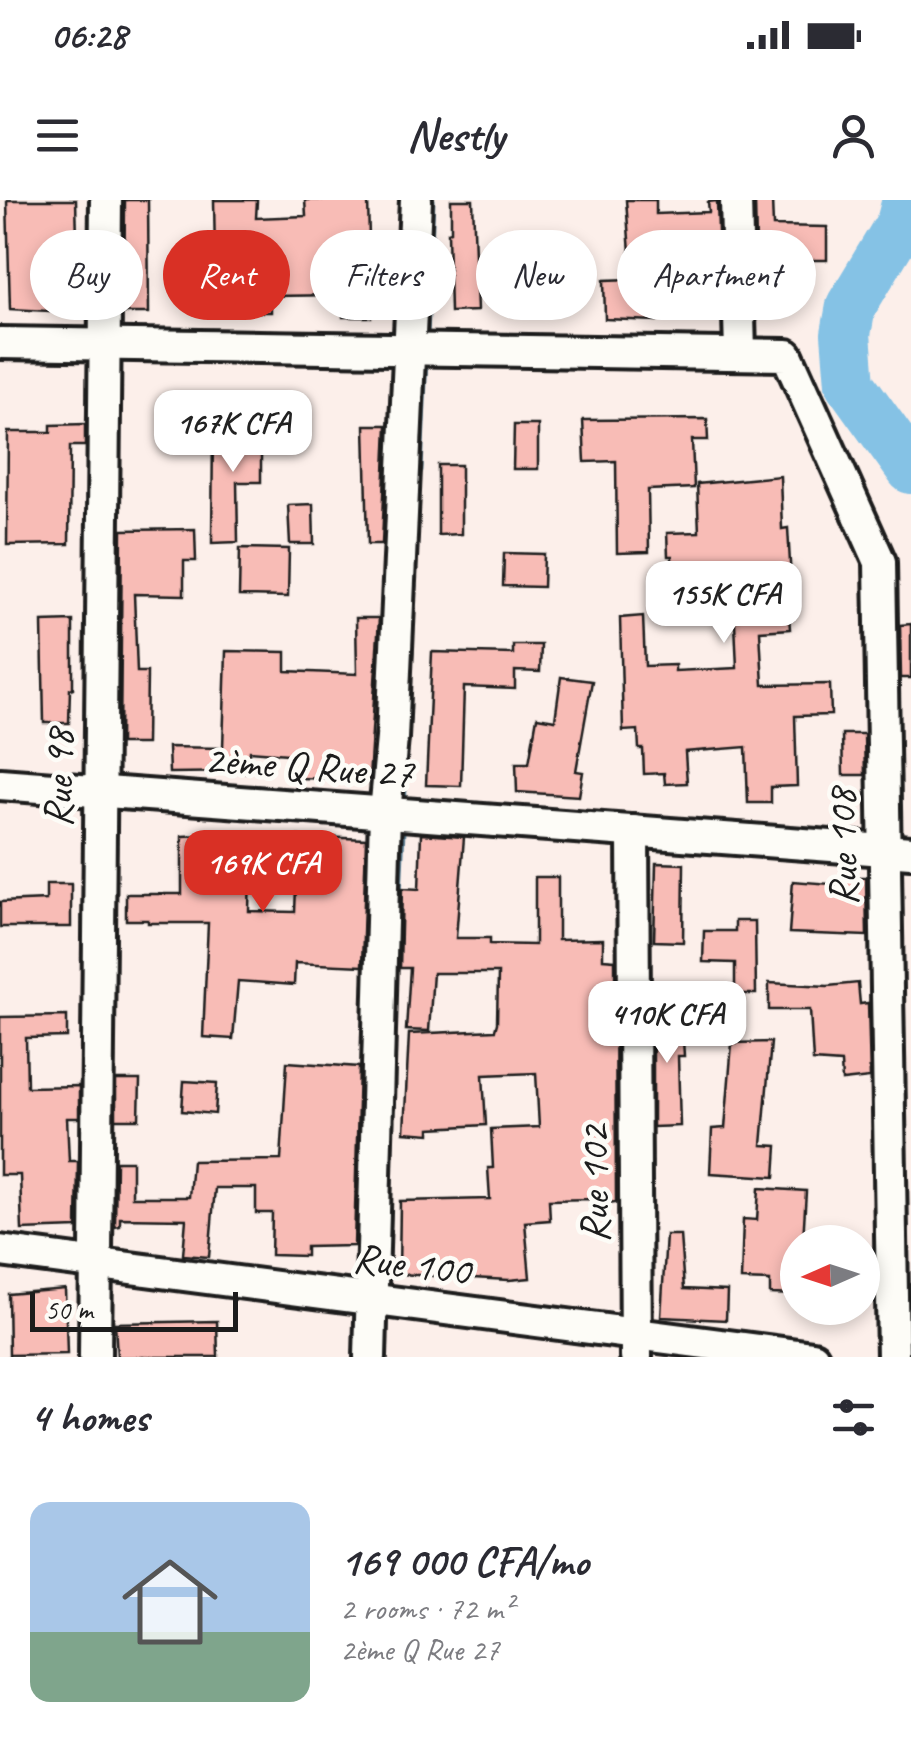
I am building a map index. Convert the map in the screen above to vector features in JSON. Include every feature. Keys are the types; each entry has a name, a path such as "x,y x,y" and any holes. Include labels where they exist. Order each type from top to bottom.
{"street":[{"name":"Rue 98","path":"96,1357 106,200"},
{"path":"370,1357 385,813 392,738 416,200"},
{"path":"0,343 740,353 736,200"},
{"name":"Rue 108","path":"740,353 787,355 880,562 897,851 893,1357"},
{"name":"2ème Q Rue 27","path":"0,784 897,851"},
{"name":"Rue 102","path":"633,831 636,1346"},
{"name":"Rue 100","path":"0,1251 371,1300 636,1346 813,1357"}],"building":[{"path":"7,200 76,200 77,230 30,230 30,310 10,309"},
{"path":"125,200 148,200 149,313 143,313 143,230 125,230"},
{"path":"214,200 257,200 256,218 306,216 305,200 368,200 369,230 310,230 310,295 290,296 290,230 215,230"},
{"path":"451,200 473,200 476,311 456,312 456,230 451,230"},
{"path":"626,200 656,200 656,214 709,212 708,202 717,201 718,230 628,230"},
{"path":"755,200 772,200 773,226 827,227 827,260 816,260 816,230 756,230"},
{"path":"604,280 617,280 617,319 605,319"},
{"path":"707,419 708,440 692,440 694,488 648,490 649,552 617,553 616,461 585,462 583,420"},
{"path":"85,424 85,446 70,446 69,544 7,545 8,432 51,432 51,425"},
{"path":"365,425 387,425 382,544 368,544"},
{"path":"514,425 538,425 538,469 513,469"},
{"path":"213,426 261,426 261,482 237,482 238,542 212,543"},
{"path":"438,465 461,465 461,534 438,535"},
{"path":"780,476 782,529 788,528 793,616 789,616 790,629 760,631 763,685 830,684 831,715 795,716 797,786 771,787 771,803 748,803 746,747 685,752 687,783 665,784 664,773 644,774 638,730 623,731 620,618 643,616 645,666 675,665 675,671 737,668 735,623 726,623 726,601 673,603 672,556 668,556 667,533 699,532 697,484"},
{"path":"313,504 314,544 290,544 288,505"},
{"path":"195,529 196,561 184,561 184,595 134,594 137,672 147,672 146,744 120,744 122,530"},
{"path":"240,548 289,549 288,597 239,596"},
{"path":"504,553 544,554 543,587 503,586"},
{"path":"356,618 379,618 369,780 300,778 300,755 250,751 249,772 169,773 168,747 223,748 226,651 286,652 286,671 357,674"},
{"path":"73,621 69,723 44,723 42,622"},
{"path":"911,624 911,678 901,678 900,625"},
{"path":"513,645 541,645 540,672 515,671 515,689 464,687 461,786 426,785 432,652 513,654"},
{"path":"561,677 592,681 576,771 583,772 579,796 517,792 516,763 529,763 537,717 555,720"},
{"path":"842,734 864,734 865,775 843,775"},
{"path":"208,831 251,832 249,911 295,912 298,836 366,839 362,966 295,963 294,985 238,981 233,1039 203,1037 208,923 126,920 126,894 182,894 182,836 208,835"},
{"path":"421,834 464,837 456,938 490,938 490,944 535,945 535,877 558,877 558,940 603,939 603,959 615,960 616,1202 593,1205 592,1199 549,1200 550,1220 525,1222 530,1278 399,1274 400,1201 490,1199 491,1129 539,1127 536,1073 483,1075 486,1125 430,1128 430,1134 404,1132 409,1034 495,1030 497,1023 498,973 433,973 429,1031 406,1030 410,968 400,968 402,888 419,889"},
{"path":"656,863 684,864 683,942 654,941"},
{"path":"843,877 866,877 867,936 789,933 793,881 843,885"},
{"path":"46,884 71,884 71,927 0,927 0,902 46,900"},
{"path":"735,921 755,921 756,994 735,994 735,963 703,962 704,931 735,931"},
{"path":"769,983 858,983 860,1004 868,1003 870,1078 842,1081 841,1063 813,1061 810,1010 769,1010"},
{"path":"681,1007 684,1056 678,1056 680,1126 653,1127 653,1009"},
{"path":"67,1016 67,1037 26,1038 27,1087 79,1086 79,1118 67,1118 69,1161 78,1161 77,1228 22,1230 20,1175 0,1175 0,1017"},
{"path":"771,1042 762,1145 777,1146 775,1177 710,1173 712,1129 725,1128 732,1043"},
{"path":"287,1062 359,1067 354,1246 306,1247 306,1256 271,1255 272,1213 256,1213 256,1188 215,1188 209,1257 183,1255 186,1219 120,1218 120,1226 115,1227 116,1161 132,1161 132,1197 189,1197 192,1161 281,1160"},
{"path":"116,1080 140,1080 139,1119 116,1119"},
{"path":"184,1081 217,1083 215,1114 182,1111"},
{"path":"759,1188 806,1191 804,1225 780,1225 780,1294 770,1294 770,1281 741,1280 743,1219 757,1220"},
{"path":"666,1235 680,1235 684,1289 727,1291 726,1320 661,1317"},
{"path":"65,1289 67,1354 9,1355 8,1294"},
{"path":"217,1321 218,1357 117,1357 115,1323"}],"waterway":[{"path":"419,470 431,200"},
{"path":"907,200 901,223 851,306 846,334 850,384 911,469"},
{"path":"398,895 404,765"}]}
